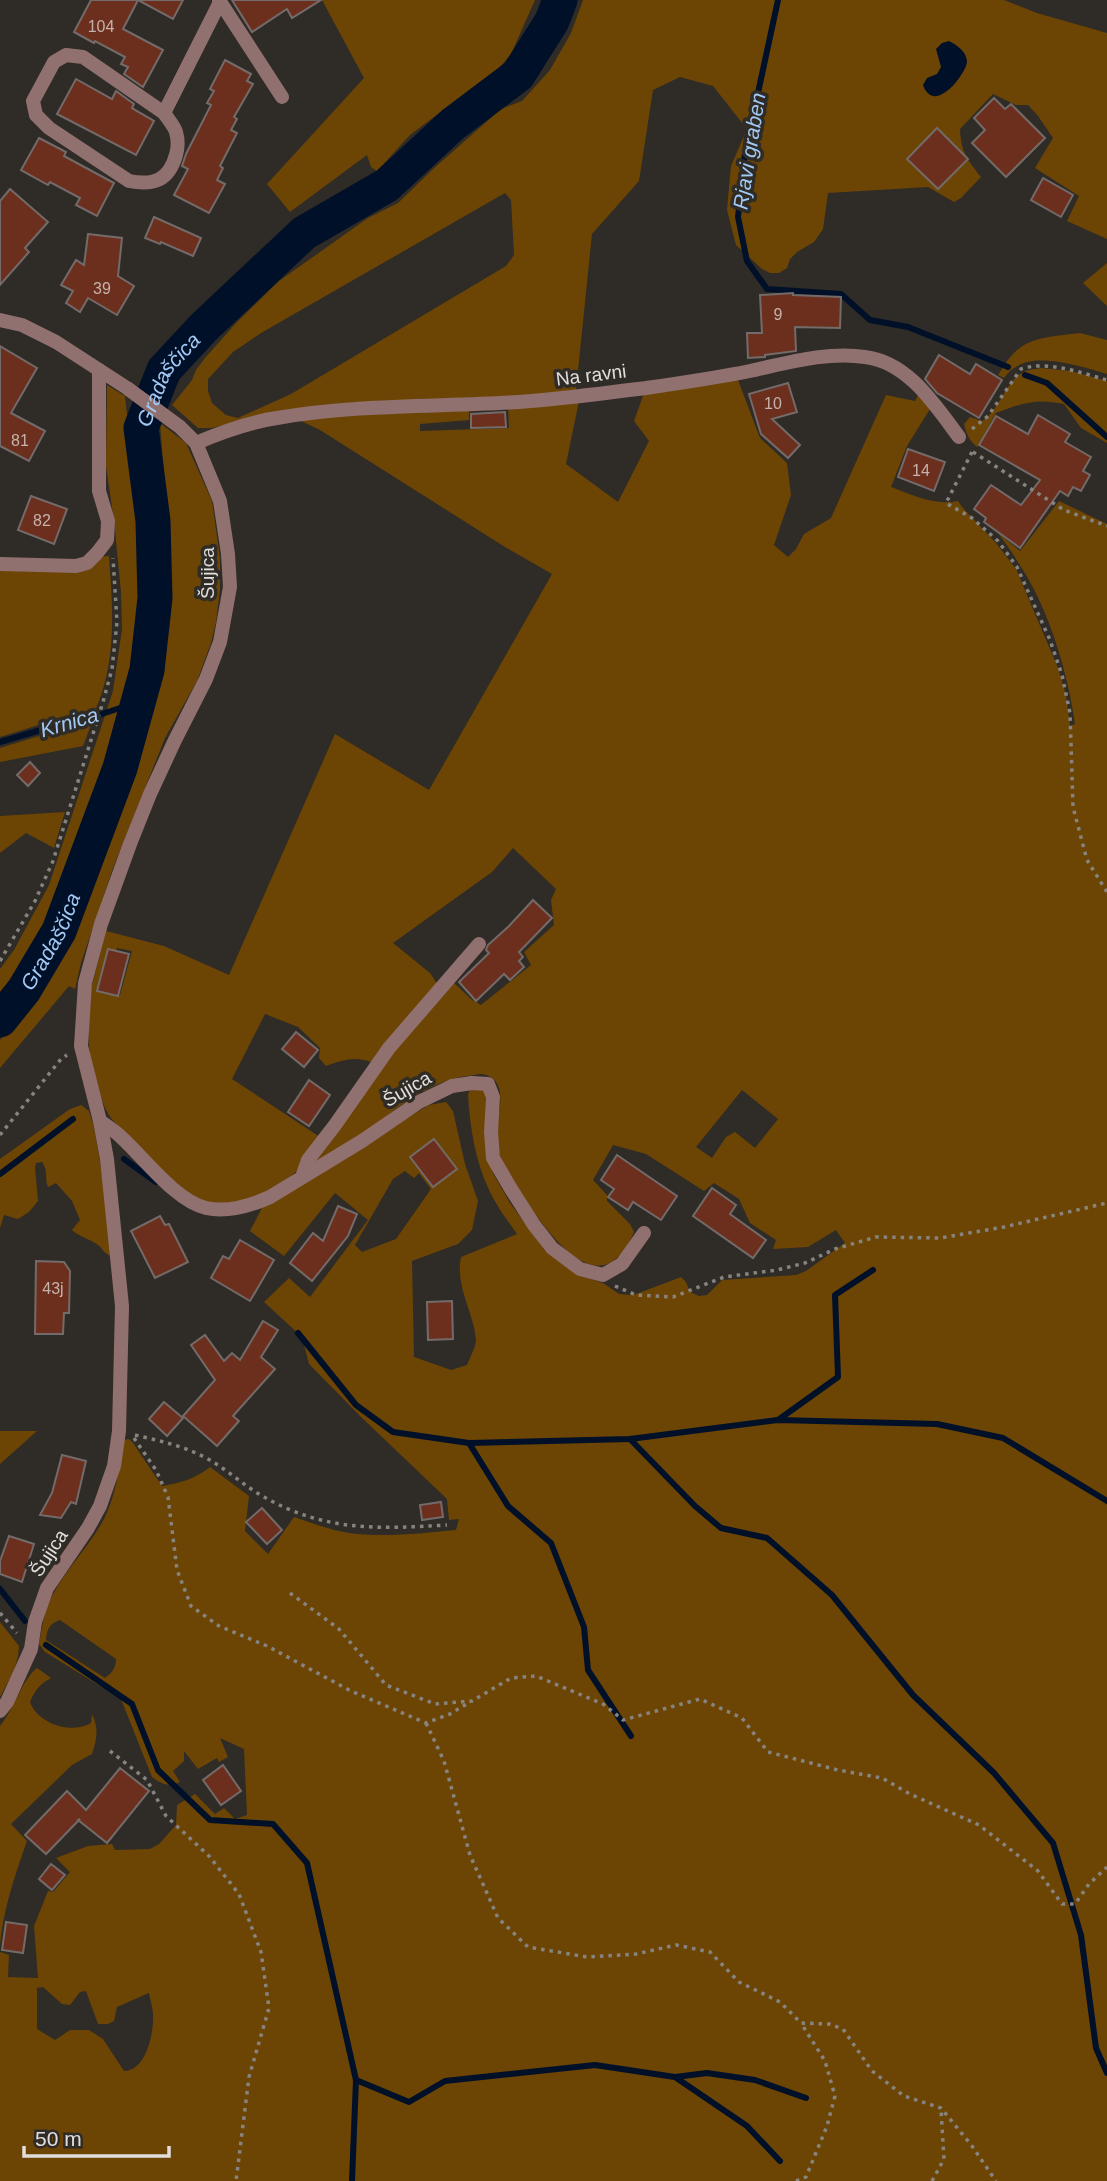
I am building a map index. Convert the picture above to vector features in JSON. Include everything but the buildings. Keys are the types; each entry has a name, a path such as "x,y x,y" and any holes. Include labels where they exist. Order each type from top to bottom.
{"street":[{"path":"220,1 282,97"},
{"path":"164,113 220,1"},
{"path":"66,55 83,57 164,113 176,132 177,149 172,168 160,180 144,184 129,181 49,128 36,115 33,101 54,62 66,55"},
{"path":"0,320 22,325 56,342 99,370 99,491 108,521 107,540 87,563 76,566 0,564"},
{"name":"Na ravni","path":"196,443 222,432 274,418 357,408 519,402 576,396 715,378 812,359 844,356 882,360 897,368 937,408 959,437"},
{"name":"Šujica","path":"0,1711 7,1703 31,1649 35,1622 47,1588 100,1506 114,1466 120,1431 122,1306 115,1229 100,1121 81,1046 85,983 101,924 149,794 206,679 220,642 230,587 220,501 196,443 180,427 99,370"},
{"path":"302,1177 307,1160 389,1048 479,944"},
{"name":"Šujica","path":"100,1121 120,1135 187,1198 204,1208 228,1210 254,1204 362,1141 419,1102 452,1086 488,1084 493,1097 493,1158 511,1189 552,1248 580,1269 603,1275"},
{"path":"603,1275 622,1264 644,1233"}],"path":[{"path":"1107,380 1063,369 1030,366 1021,369 988,416 959,437 972,452 1064,510 1107,526"},
{"path":"972,452 946,503 972,518 998,541 1017,567 1051,640 1070,713 1073,807 1087,860 1107,892"},
{"path":"0,961 35,901 52,861 113,669 117,622 112,554 107,540"},
{"path":"0,1135 61,1059 81,1046"},
{"path":"603,1275 616,1286 636,1295 673,1297 724,1277 778,1270 805,1263 835,1249 876,1237 940,1238 1004,1227 1107,1203"},
{"path":"447,1525 372,1528 335,1524 265,1498 208,1459 184,1448 131,1434 156,1470 168,1497 177,1570 191,1606 219,1626 267,1646 352,1691 426,1723 444,1761 470,1855 498,1918 528,1947 587,1957 636,1954 677,1945 710,1952 740,1982 780,2002 801,2023 825,2061 835,2096 827,2126 806,2177 796,2181"},
{"path":"290,1593 339,1629 386,1685 435,1704 472,1701"},
{"path":"426,1723 450,1714 511,1678 536,1676 603,1704 623,1720 700,1699 742,1718 768,1752 882,1778 910,1794 979,1825 1038,1871 1062,1904 1075,1905 1089,1884 1107,1867"},
{"path":"110,1751 147,1780 166,1816 209,1856 239,1894 261,1952 269,2008 249,2077 236,2181"},
{"path":"801,2023 829,2024 843,2029 872,2071 904,2096 941,2108 996,2181"},
{"path":"932,2181 944,2159 941,2108"}],"shaded area":[{"path":"322,0 535,0 511,54 477,91 443,110 410,135 377,171 371,167 367,155 290,212 267,184 364,78"},
{"path":"583,0 1004,0 1037,13 1107,33 1107,239 1067,221 1079,196 1035,168 1053,138 1038,116 1028,105 1016,105 993,94 960,129 966,155 981,177 961,198 954,202 928,187 828,193 823,229 814,242 797,252 790,259 787,268 779,273 770,273 736,245 727,210 731,166 747,129 713,86 680,77 653,90 639,181 592,234 576,390 515,397 283,411 212,428 198,428 172,405 205,358 279,281 368,218 398,203 501,109 522,101 550,70 571,33","holes":["505,193 511,200 514,255 506,266 291,394 238,418 226,415 212,403 208,379 233,352 261,333"]},
{"path":"1107,263 1107,306 1083,283"},
{"path":"1080,333 1107,340 1107,374 1061,362 1036,361 1014,368 1004,378 998,375 1012,354 1021,347 1045,338"},
{"path":"1041,368 1071,371 1107,381 1107,443 1081,428 1064,404 1037,402 996,413 977,447 964,424 970,417 982,421 994,410 1012,381 1028,370"},
{"path":"738,380 760,438 787,463 791,495 774,545 788,557 804,534 831,518 886,395 915,401 919,394 930,409 907,446 891,487 932,501 958,501 1016,569 1058,668 1066,695 1070,726 1075,724 1063,665 1042,605 1017,560 998,533 1020,551 1059,501 1107,524 1107,2181 0,2181 0,1952 9,1955 8,1977 38,1978 34,1926 48,1891 53,1892 70,1872 56,1858 88,1846 112,1844 115,1850 150,1849 159,1844 176,1825 177,1805 195,1794 215,1814 224,1808 235,1819 247,1815 244,1749 220,1738 228,1757 219,1762 217,1758 198,1769 184,1751 184,1761 173,1771 180,1782 169,1785 159,1782 152,1777 121,1699 45,1652 39,1644 52,1596 108,1510 117,1481 123,1440 129,1439 133,1443 162,1486 187,1480 210,1467 249,1496 245,1531 268,1554 294,1517 341,1531 382,1535 456,1530 459,1519 449,1520 447,1499 309,1364 302,1337 264,1302 289,1278 310,1297 368,1220 335,1193 284,1256 250,1231 264,1204 429,1105 446,1102 453,1111 465,1164 478,1201 472,1230 458,1244 412,1261 414,1357 451,1370 467,1365 476,1342 460,1278 461,1257 517,1234 493,1198 481,1168 470,1119 470,1090 486,1092 485,1130 493,1173 510,1203 546,1252 582,1276 603,1283 619,1294 639,1293 681,1277 690,1292 699,1296 707,1295 722,1280 796,1275 806,1271 845,1243 836,1230 808,1247 773,1249 776,1240 750,1223 739,1199 714,1183 704,1191 646,1154 613,1145 593,1180 634,1232 618,1257 600,1266 582,1261 563,1247 545,1227 504,1166 497,1138 499,1089 491,1077 482,1074 451,1079 422,1092 351,1142 314,1163 391,1054 453,982 481,1005 531,965 524,952 554,925 551,900 556,889 513,848 492,872 393,943 430,973 438,985 371,1062 348,1059 326,1066 319,1058 320,1048 298,1027 265,1014 232,1079 320,1137 299,1169 267,1194 226,1205 206,1203 182,1189 110,1117 91,1068 87,1022 90,993 106,931 164,946 229,975 335,734 429,790 552,574 320,430 299,420 354,413 469,409 469,420 420,424 420,431 509,428 508,405 579,401 566,464 618,502 649,441 634,421 644,393","holes":["117,948 132,951 120,995 104,991","742,1090 778,1119 755,1148 735,1132 726,1137 712,1158 696,1147","405,1171 414,1178 419,1173 431,1189 396,1239 362,1252 355,1245 393,1179","60,1620 116,1659 112,1672 105,1678 46,1640 51,1625","43,1987 62,2004 70,2005 80,1992 86,1991 98,2024 114,2021 117,2007 149,1993 153,2015 150,2041 143,2058 132,2069 124,2071 103,2039 89,2030 70,2030 55,2040 37,2029 37,1988"]},
{"path":"107,385 125,396 144,575 140,664 125,695 116,728 114,752 87,833 44,938 0,1006 0,969 14,950 49,885 113,691 122,629 121,592 106,466"},
{"path":"160,423 186,443 212,501 220,558 220,590 211,643 197,681 165,738 113,868 75,989 69,986 0,1068 0,1040 62,955 151,717 164,642 170,548"},
{"path":"109,556 112,635 107,674 95,711 67,716 0,737 0,566"},
{"path":"91,725 83,746 0,762 0,748 71,726"},
{"path":"65,812 54,848 26,833 0,853 0,816"},
{"path":"81,1105 89,1111 94,1127 112,1256 72,1230 80,1220 72,1201 56,1183 48,1187 42,1162 36,1163 35,1167 38,1201 29,1212 18,1219 4,1215 0,1228 0,1159 70,1109"},
{"path":"0,1431 37,1431 0,1464"},
{"path":"0,1622 19,1646 19,1653 0,1697"},
{"path":"37,1668 51,1678 34,1694 30,1702 34,1709 47,1721 74,1728 91,1723 92,1714 96,1724 96,1739 92,1754 72,1765 11,1824 27,1841 7,1906 0,1945 0,1726 27,1679"}],"water":[{"path":"949,41 963,52 967,62 956,83 941,95 934,96 928,93 923,85 927,78 937,74 941,67 936,49"}],"waterway":[{"name":"Gradaščica","path":"0,1020 24,990 59,931 120,768 147,670 155,598 153,521 141,428 164,370 204,327 304,233 387,185 453,124 518,75 552,21 560,0"},
{"name":"Rjavi graben","path":"778,0 745,153 738,217 747,261 767,289 841,294 870,320 908,327 1008,367"},
{"name":"Rjavi graben","path":"1025,375 1047,383 1107,437"},
{"name":"Krnica","path":"0,742 87,719 138,702"},
{"path":"0,1174 73,1119"},
{"path":"124,1159 156,1182"},
{"path":"778,1420 838,1377 835,1295 873,1270"},
{"path":"298,1333 356,1405 393,1432 469,1443 630,1439 778,1420 937,1424 1003,1438 1107,1501"},
{"path":"630,1439 695,1506 721,1528 767,1538 832,1595 913,1695 994,1773 1053,1843 1081,1935 1096,2048 1107,2073"},
{"path":"469,1443 508,1506 551,1543 584,1627 588,1670 631,1736"},
{"path":"0,1589 25,1621"},
{"path":"46,1645 132,1704 158,1770 210,1820 273,1824 307,1863 356,2080 352,2181"},
{"path":"356,2080 409,2102 445,2081 595,2065 675,2077 747,2126 780,2161"},
{"path":"675,2077 707,2073 755,2080 806,2098"}]}
